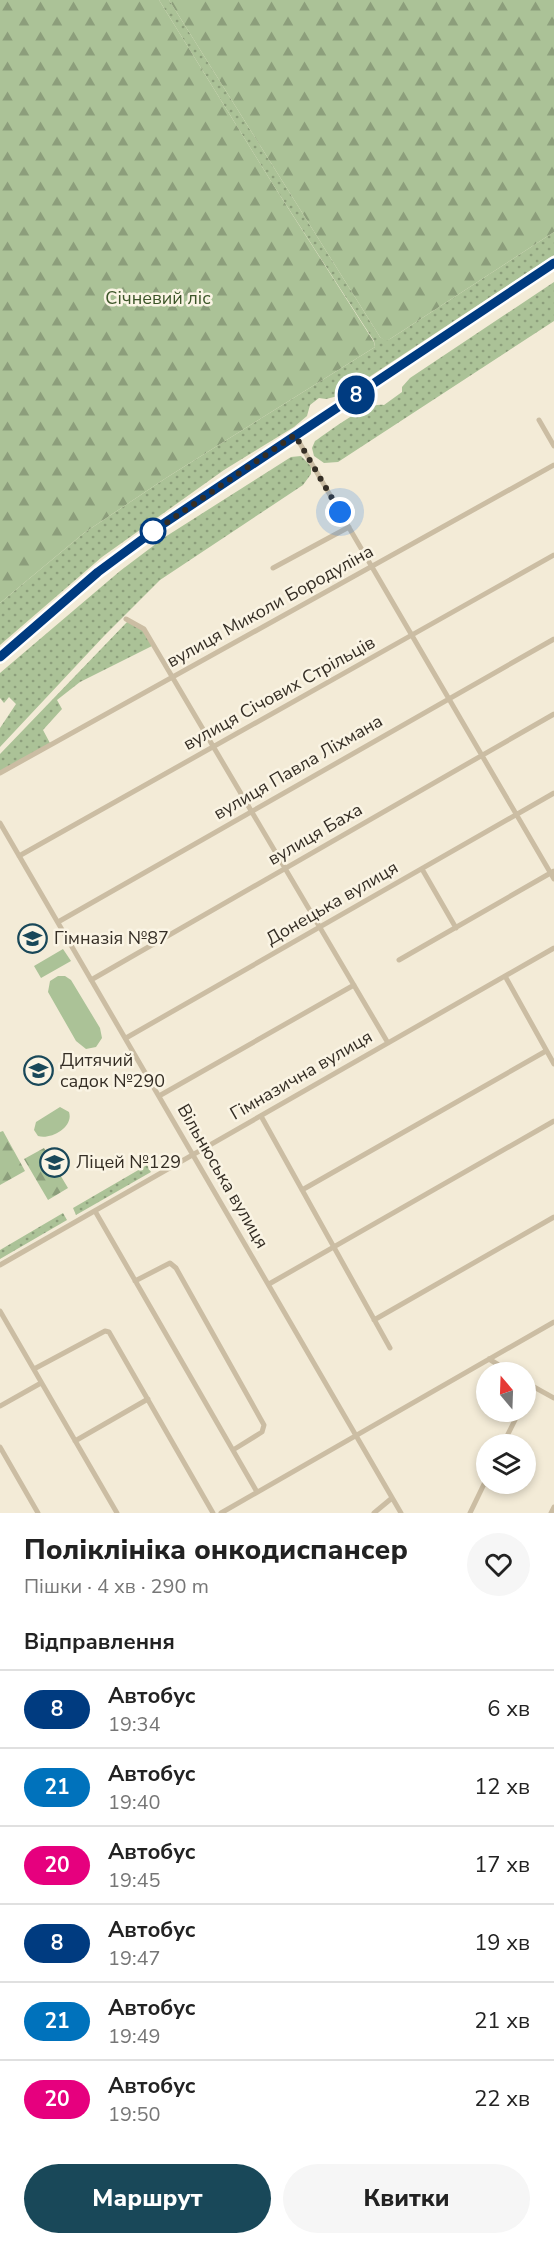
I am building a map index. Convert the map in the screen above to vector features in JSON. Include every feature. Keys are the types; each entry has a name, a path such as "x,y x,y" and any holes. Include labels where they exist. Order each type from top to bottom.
{"main road":[{"path":"0,657 114,559 163,524 554,263"}],"street":[{"path":"539,420 554,446"},
{"path":"295,435 554,879"},
{"name":"вулиця Миколи Бородуліна","path":"0,774 554,465"},
{"path":"273,568 349,527"},
{"name":"вулиця Січових Стрільців","path":"19,856 554,555"},
{"path":"126,619 144,629 388,1043"},
{"name":"вулиця Павла Ліхмана","path":"58,922 554,639"},
{"name":"вулиця Баха","path":"92,980 554,714"},
{"name":"Донецька вулиця","path":"126,1038 554,793"},
{"name":"Вільнюська вулиця","path":"0,823 401,1513"},
{"path":"422,869 456,928"},
{"path":"399,960 552,872"},
{"name":"Гімназична вулиця","path":"0,1265 554,948"},
{"path":"505,976 554,1064"},
{"path":"159,1096 354,985"},
{"path":"302,1190 546,1051"},
{"path":"261,1116 390,1348"},
{"path":"269,1284 554,1121"},
{"path":"94,1211 257,1492"},
{"path":"374,1320 554,1217"},
{"path":"135,1281 170,1263 176,1268 264,1425 262,1432 233,1450"},
{"path":"0,1311 117,1513"},
{"path":"221,1513 554,1322"},
{"path":"33,1369 107,1330 213,1513"},
{"path":"489,1359 494,1362"},
{"path":"0,1406 41,1383"},
{"path":"536,1389 554,1398"},
{"path":"75,1441 148,1400"},
{"path":"0,1446 38,1513"},
{"path":"470,1513 479,1494"},
{"path":"374,1513 392,1498"},
{"path":"551,1513 554,1507"}],"green space":[{"name":"Січневий ліс","path":"0,0 159,0 375,347 166,478 84,533 0,603"},
{"path":"159,0 169,0 380,337 385,340 390,339 554,232 554,255 342,395 326,399 319,398 310,405 307,416 294,427 224,470 102,557 0,645 0,603 84,533 166,478 375,347 374,341 274,186"},
{"path":"169,0 554,0 554,232 385,341 380,337"},
{"path":"554,282 554,321 338,462 324,463 314,456 312,448 315,441 359,412 377,405 384,405 402,392 402,387 410,378"},
{"path":"301,456 311,466 311,474 303,485 160,580 0,747 0,728 16,704 9,697 4,703 0,698 0,673 120,571 165,537 291,457"},
{"path":"128,621 144,629 154,645 80,682 57,700 62,709 43,730 51,745 0,773 0,754"},
{"path":"63,949 71,961 41,978 34,966"},
{"path":"58,976 65,976 71,980 100,1028 102,1038 96,1047 86,1049 76,1041 48,992 50,981"},
{"path":"60,1107 69,1112 70,1118 65,1127 49,1136 38,1136 34,1130 36,1122"},
{"path":"3,1131 25,1171 0,1185 0,1132"},
{"path":"44,1148 68,1188 48,1200 24,1159"},
{"path":"147,1165 151,1172 76,1215 73,1208"},
{"path":"63,1213 67,1220 0,1259 0,1250"}],"bus line":[{"name":"8","path":"0,657 98,572 163,524 554,263"}],"place":[{"name":"Гімназія №87","path":"33,938"},
{"name":"Дитячий садок №290","path":"39,1070"},
{"name":"Ліцей №129","path":"55,1162"}],"route":[{"path":"153,531 147,536 295,435 340,512"}]}
